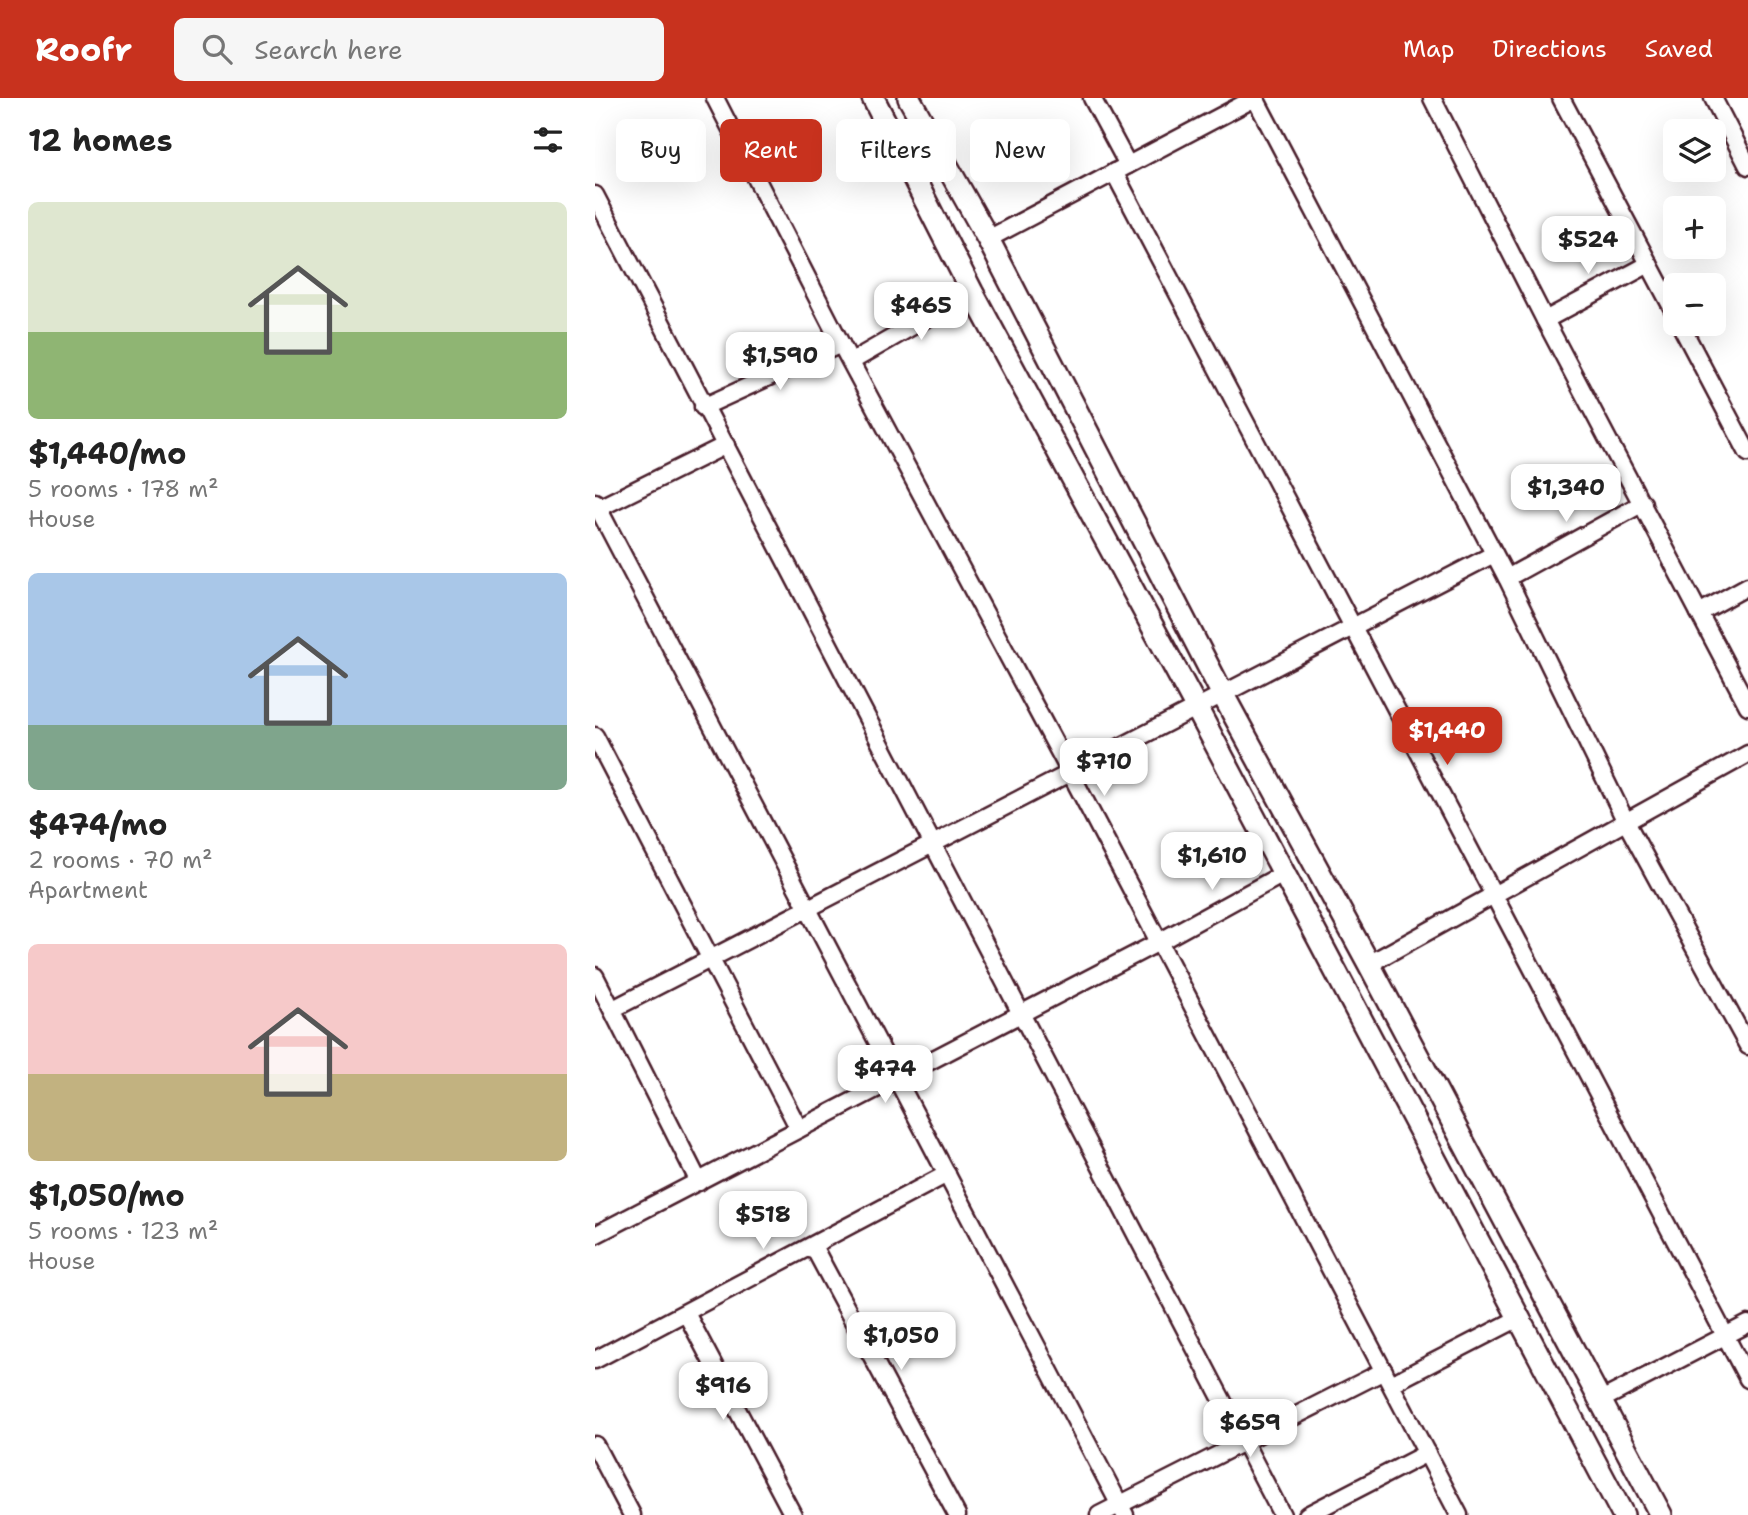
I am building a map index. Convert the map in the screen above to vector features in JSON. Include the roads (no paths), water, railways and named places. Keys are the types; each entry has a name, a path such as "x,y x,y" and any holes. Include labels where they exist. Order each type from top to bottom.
{"main road":[{"path":"873,98 972,292 1196,707 1623,1515"},
{"path":"909,98 988,239 1222,693 1661,1515"}],"street":[{"path":"715,98 841,344 1070,772 1459,1515"},
{"path":"1092,98 1121,168 1352,626 1748,1379"},
{"path":"988,239 1255,98 1507,578 1626,822 1748,1046"},
{"path":"1432,98 1545,320 1748,706"},
{"path":"1561,98 1663,290"},
{"path":"1713,98 1748,166"},
{"path":"595,195 1282,1515"},
{"path":"1545,320 1649,264"},
{"path":"852,361 972,292"},
{"path":"1686,336 1748,453"},
{"path":"703,407 841,344"},
{"path":"726,444 596,507 1123,1510"},
{"path":"1507,578 1643,503"},
{"path":"613,1009 1494,554"},
{"path":"1699,613 1748,586"},
{"path":"595,736 799,1129"},
{"path":"1369,964 1748,754"},
{"path":"595,1235 1159,942 1283,874"},
{"path":"595,976 699,1182"},
{"path":"595,1360 947,1174"},
{"path":"813,1246 957,1515"},
{"path":"686,1312 793,1515"},
{"path":"1099,1515 1123,1510 1244,1442 1519,1318"},
{"path":"1601,1400 1748,1324"},
{"path":"595,1445 632,1515"},
{"path":"1307,1515 1427,1453"}]}
